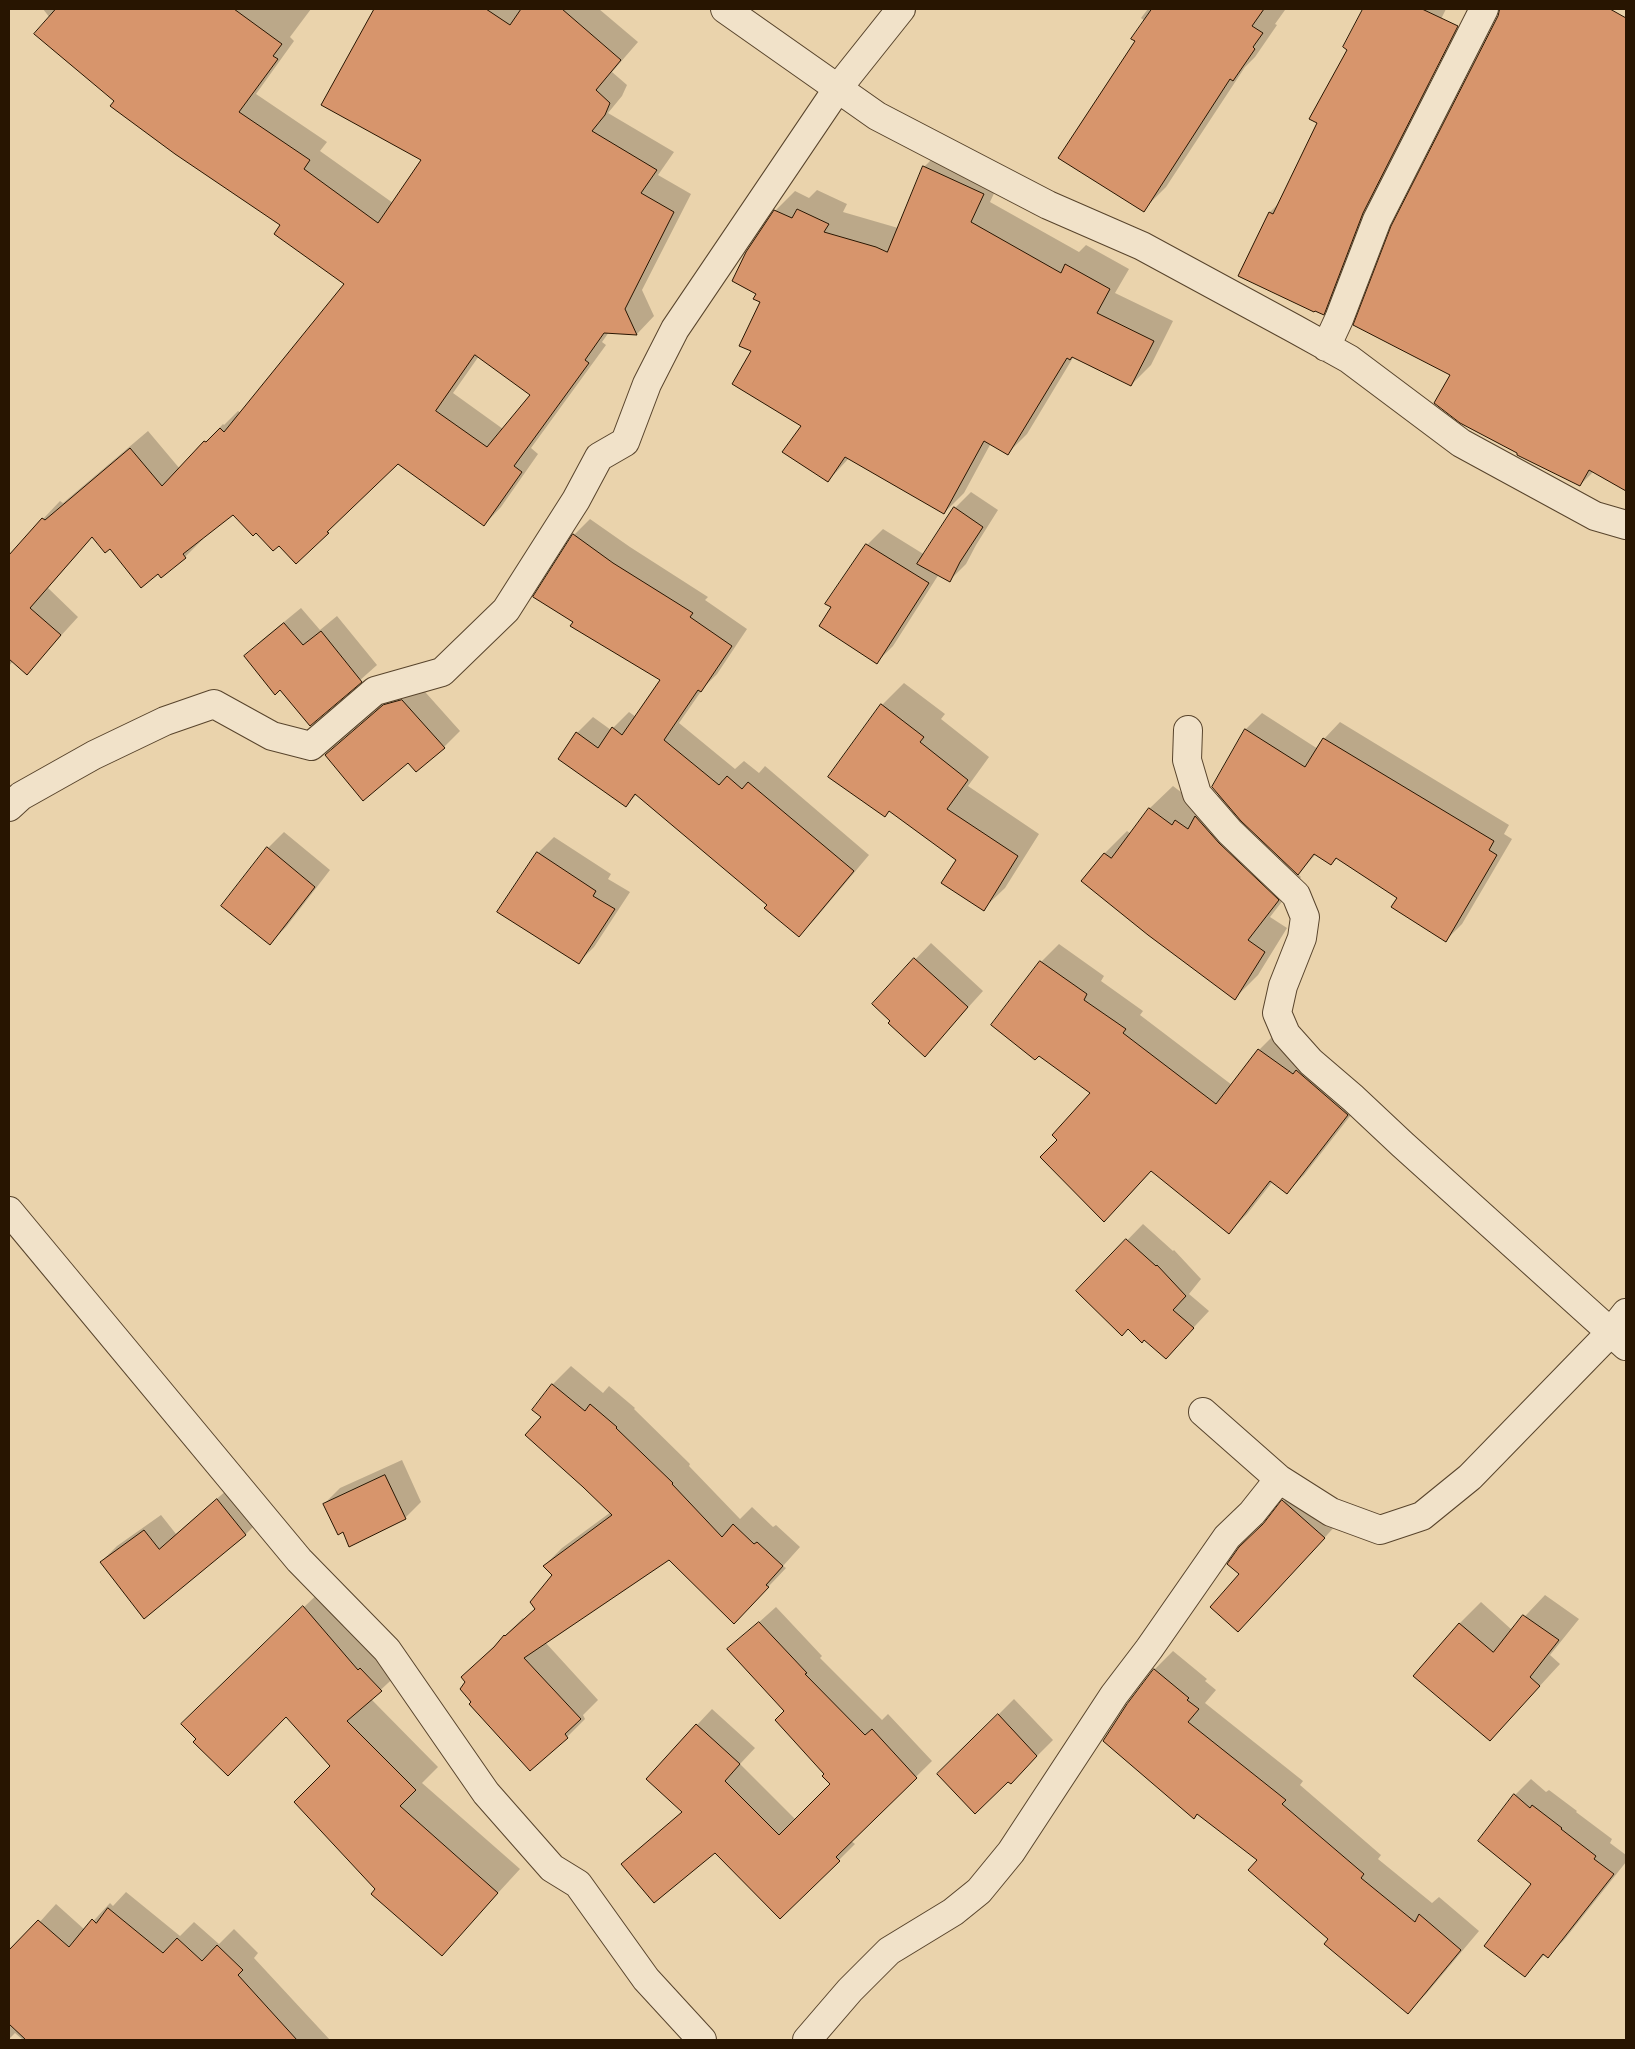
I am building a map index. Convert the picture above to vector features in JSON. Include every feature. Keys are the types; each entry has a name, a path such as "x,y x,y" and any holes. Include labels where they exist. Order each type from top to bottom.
{"street":[{"path":"725,9 877,116 1048,205 1142,246 1326,346 1349,360 1461,443 1595,516 1626,525"},
{"path":"9,807 21,796 94,756 165,721 214,704 272,736 310,746 374,691 442,672 506,610 576,500 599,457 625,442 647,384 675,329 838,88 901,9"},
{"path":"1326,346 1339,319 1377,220 1484,9"},
{"path":"1188,730 1187,760 1197,794 1230,832 1296,895 1305,917 1302,938 1283,986 1278,1013 1286,1034 1311,1062 1402,1144 1621,1330 1470,1477 1422,1516 1380,1530 1331,1512 1279,1480 1203,1412"},
{"path":"9,1211 299,1560 388,1650 486,1793 552,1868 578,1884 646,1979 702,2040"},
{"path":"807,2040 850,1990 889,1951 953,1912 979,1891 1011,1852 1114,1695 1149,1649 1226,1537 1252,1513 1279,1480"}],"building":[{"path":"56,9 234,9 282,44 273,56 278,59 239,112 310,160 304,169 378,223 421,160 321,105 374,9 486,9 510,25 521,9 562,9 621,60 596,90 610,103 605,115 592,131 657,170 641,193 674,212 625,309 637,335 604,333 585,360 589,363 514,466 522,472 484,526 398,464 296,564 279,546 273,551 256,533 253,536 233,515 183,554 186,558 161,578 158,574 141,588 110,549 105,553 92,537 30,608 61,635 27,675 9,659 9,555 42,518 45,520 130,448 162,486 204,441 206,442 220,428 224,432 344,284 274,234 280,225 175,154 110,106 114,101 34,34","holes":["475,355 530,395 487,447 436,411"]},
{"path":"1152,9 1264,9 1252,26 1263,33 1253,47 1255,49 1233,81 1230,79 1144,212 1058,158 1135,41 1131,39"},
{"path":"1363,9 1422,9 1458,26 1363,213 1324,315 1238,276 1269,212 1273,214 1317,123 1309,119 1347,50 1343,47"},
{"path":"1500,9 1610,9 1626,18 1626,491 1589,470 1580,486 1517,455 1517,453 1460,423 1434,403 1450,375 1353,325 1391,226"},
{"path":"923,166 984,194 971,222 1061,273 1065,264 1110,289 1097,313 1154,341 1131,386 1072,357 1070,360 1067,358 1008,455 984,441 944,514 845,457 828,482 782,452 801,426 732,384 751,351 739,346 760,302 753,299 756,294 732,281 746,252 774,210 792,218 797,209 829,224 824,232 887,252"},
{"path":"954,507 983,527 960,562 950,582 917,564"},
{"path":"573,534 613,563 693,613 690,617 732,646 701,692 698,690 664,740 719,785 727,776 742,789 748,782 854,871 799,937 764,908 767,905 635,794 626,807 558,759 576,732 598,748 612,727 622,735 660,680 570,626 573,622 533,597"},
{"path":"866,544 929,583 877,664 819,626 831,607 825,604"},
{"path":"284,623 303,645 321,631 362,682 310,726 280,690 275,695 244,656"},
{"path":"402,700 445,748 416,772 408,763 363,801 325,755 383,705"},
{"path":"881,704 924,737 920,742 968,780 947,809 1018,856 984,911 941,883 956,860 889,811 885,817 828,777"},
{"path":"1245,729 1305,767 1323,738 1494,841 1489,850 1497,855 1446,942 1391,907 1397,898 1336,858 1331,865 1314,854 1298,875 1241,821 1212,787"},
{"path":"1149,808 1172,825 1175,820 1188,829 1195,816 1219,843 1279,900 1248,940 1265,952 1235,1000 1148,935 1081,881 1104,853 1111,858"},
{"path":"267,847 315,887 270,945 221,906"},
{"path":"537,852 596,891 593,896 615,909 579,964 497,912"},
{"path":"914,958 968,1007 925,1057 888,1023 890,1021 872,1004"},
{"path":"1040,961 1087,994 1084,1000 1126,1029 1123,1033 1216,1104 1258,1049 1293,1074 1296,1070 1348,1115 1287,1194 1270,1181 1229,1234 1151,1171 1104,1222 1040,1157 1057,1140 1052,1135 1090,1093 1039,1056 1035,1060 991,1025"},
{"path":"1126,1239 1157,1265 1186,1296 1173,1310 1194,1328 1166,1359 1144,1340 1142,1343 1128,1329 1122,1336 1076,1291"},
{"path":"552,1384 585,1411 590,1404 617,1427 673,1483 722,1537 733,1524 754,1544 757,1542 783,1566 766,1585 769,1587 734,1624 669,1560 524,1658 581,1719 565,1734 568,1738 530,1771 469,1704 471,1702 460,1689 465,1682 461,1677 494,1647 504,1635 535,1609 530,1602 552,1575 543,1566 612,1515 525,1435 541,1417 532,1410"},
{"path":"385,1475 406,1519 349,1547 343,1532 338,1535 323,1504"},
{"path":"217,1499 246,1535 144,1619 100,1562 144,1530 159,1549"},
{"path":"1282,1500 1325,1538 1238,1632 1210,1607 1239,1574 1227,1564 1239,1547 1263,1524"},
{"path":"303,1606 358,1670 360,1668 382,1691 347,1721 416,1790 400,1806 498,1893 442,1956 371,1894 375,1889 294,1802 330,1766 286,1717 228,1776 193,1742 196,1739 181,1724"},
{"path":"1523,1615 1559,1640 1530,1677 1540,1686 1490,1741 1413,1676 1459,1623 1493,1652"},
{"path":"759,1622 807,1673 805,1674 865,1735 872,1729 917,1778 836,1857 840,1861 780,1919 715,1853 654,1903 621,1864 682,1812 646,1779 696,1724 740,1764 725,1781 779,1835 830,1784 822,1776 824,1774 775,1720 784,1711 727,1649"},
{"path":"1154,1669 1189,1698 1187,1700 1199,1709 1188,1722 1286,1800 1282,1804 1364,1874 1361,1878 1415,1922 1419,1914 1461,1950 1408,2014 1324,1944 1328,1939 1248,1870 1257,1860 1197,1814 1194,1819 1103,1741 1127,1704"},
{"path":"998,1714 1037,1756 1011,1784 1008,1782 975,1814 937,1774"},
{"path":"1514,1794 1530,1808 1532,1805 1562,1828 1596,1856 1594,1859 1614,1874 1548,1958 1543,1954 1525,1977 1484,1946 1531,1884 1478,1841"},
{"path":"108,1908 163,1953 177,1938 202,1961 217,1945 243,1970 238,1975 297,2040 26,2040 9,2024 9,1950 38,1920 69,1947 92,1919 96,1923"}]}
